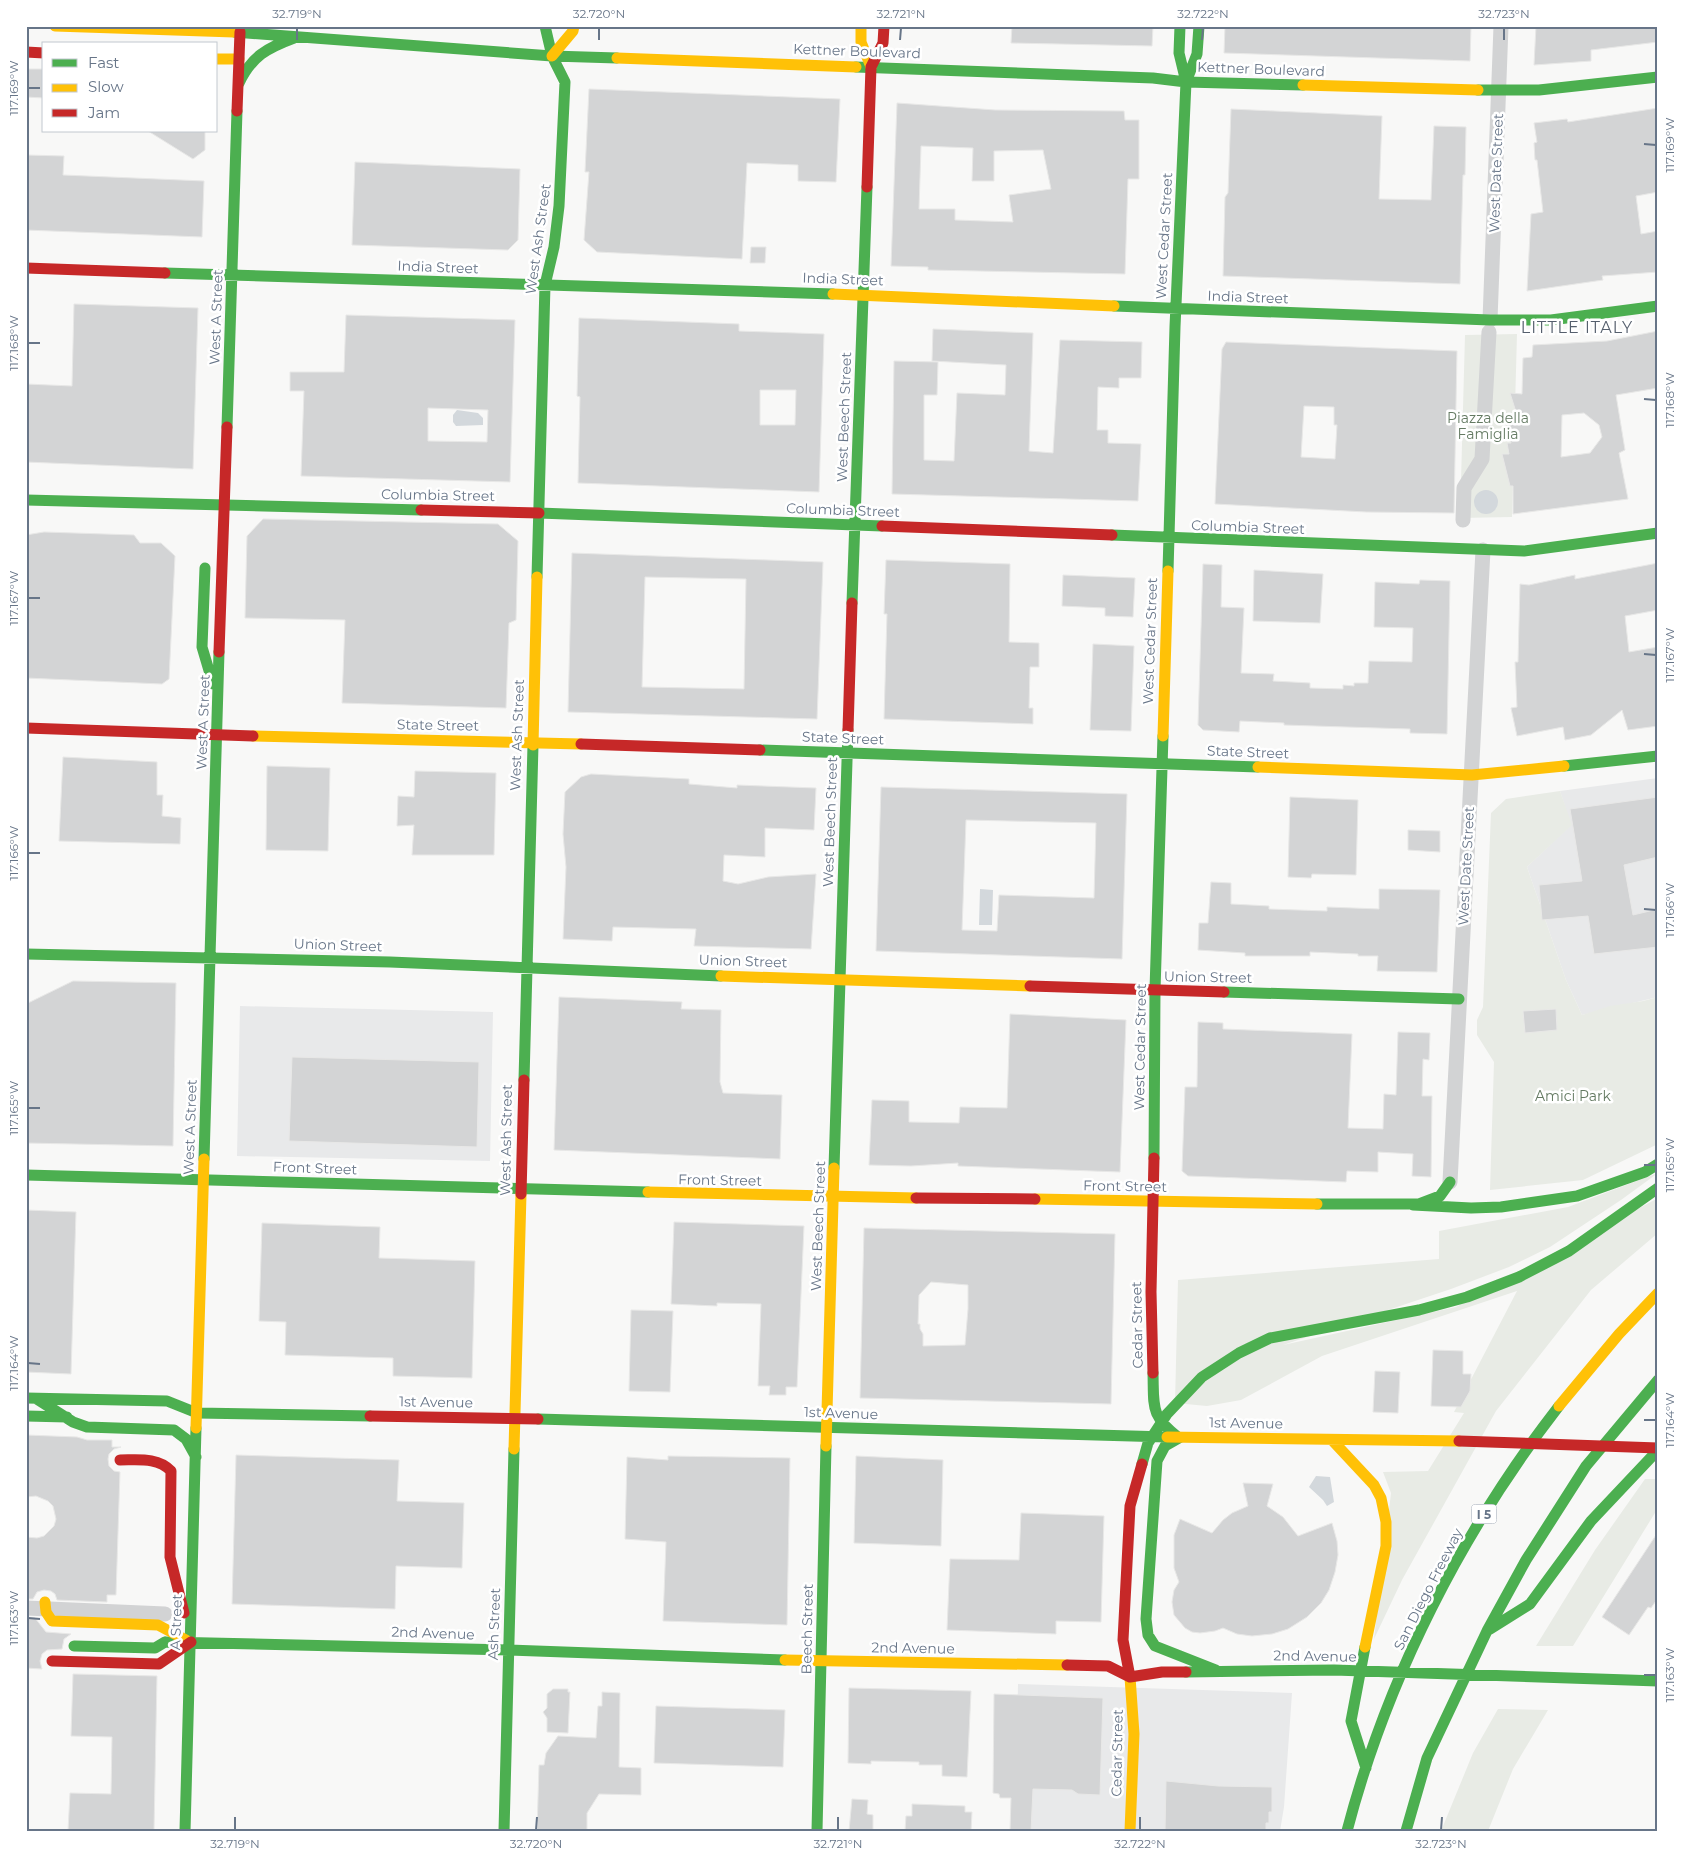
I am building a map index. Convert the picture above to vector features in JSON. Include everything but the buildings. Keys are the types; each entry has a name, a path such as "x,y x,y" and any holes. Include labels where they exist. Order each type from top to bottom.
{"main road":[{"name":"Kettner Boulevard","path":"55,26 240,32 552,56 1153,78 1186,82 1499,92 1539,90 1658,77"},
{"name":"West Ash Street","path":"514,1419 545,285 554,247 560,206 564,135 565,82 552,56 545,26"},
{"path":"552,56 573,31 574,26"},
{"name":"West Beech Street","path":"861,26 861,42 872,67"},
{"name":"West Beech Street","path":"827,1428 840,980 872,67 884,43 884,26"},
{"name":"West Cedar Street","path":"1154,1202 1155,990 1168,538 1186,82 1178,53 1180,26"},
{"name":"West Cedar Street","path":"1186,82 1197,54 1199,26"},
{"name":"West A Street","path":"197,1413 240,32"},
{"path":"238,84 244,71 253,59 271,46 299,36"},
{"path":"26,52 42,53"},
{"path":"218,59 239,60"},
{"name":"India Street","path":"26,268 864,295 1489,326 1658,306"},
{"name":"Columbia Street","path":"26,500 539,513 1524,551 1658,533"},
{"path":"205,568 202,647 219,702"},
{"name":"State Street","path":"26,728 218,735 532,742 1472,775 1658,756"},
{"name":"Union Street","path":"26,954 210,956 840,980 1459,999"},
{"name":"Front Street","path":"26,1175 834,1197 1413,1205 1471,1208 1577,1196 1645,1172 1658,1164"},
{"path":"1413,1205 1429,1202 1440,1196 1448,1189 1450,1182"},
{"name":"Cedar Street","path":"1130,1831 1134,1718 1133,1694 1123,1640 1130,1506 1148,1443 1167,1414 1202,1377 1239,1353 1270,1338 1419,1310 1467,1297 1519,1278 1569,1251 1658,1188"},
{"name":"Cedar Street","path":"1154,1202 1151,1283 1154,1408 1156,1416 1165,1427 1179,1438"},
{"name":"San Diego Freeway","path":"1347,1831 1353,1805 1383,1716 1420,1632 1458,1559 1497,1493 1576,1384 1631,1320 1658,1293"},
{"path":"1406,1831 1427,1758 1487,1631 1526,1560 1586,1466 1658,1380"},
{"path":"32,1398 72,1422 88,1427 168,1429 178,1431 187,1440 196,1457"},
{"name":"1st Avenue","path":"32,1398 167,1401 197,1413 514,1419 1179,1438 1448,1441 1658,1449"},
{"path":"26,1416 173,1418 197,1413"},
{"name":"A Street","path":"185,1831 197,1413"},
{"name":"Ash Street","path":"504,1831 514,1419"},
{"name":"Beech Street","path":"817,1831 827,1428"},
{"path":"1179,1438 1166,1444 1160,1451 1157,1461 1152,1546 1147,1589 1146,1619 1148,1635 1151,1641 1160,1649 1216,1670"},
{"path":"1332,1440 1374,1485 1381,1498 1386,1522 1386,1546 1351,1721 1366,1768"},
{"path":"1487,1631 1530,1604 1591,1521 1658,1449"},
{"path":"120,1460 157,1462 167,1466 171,1472 170,1557 191,1642"},
{"path":"45,1602 46,1612 52,1621 161,1620 191,1642"},
{"path":"74,1646 155,1648 165,1642 156,1636 147,1636"},
{"name":"2nd Avenue","path":"165,1642 509,1650 821,1661 1108,1666 1130,1677 1162,1672 1216,1670 1334,1670 1658,1682"},
{"path":"52,1661 159,1664 191,1642"},
{"path":"1108,1666 1126,1660 1141,1658"},
{"path":"1158,1658 1216,1670"}],"street":[{"name":"West Date Street","path":"1463,520 1464,488 1482,459 1502,26"},
{"name":"West Date Street","path":"1450,1182 1483,550"},
{"path":"26,1608 161,1620"}],"shaded area":[{"path":"457,410 478,413 483,418 483,425 456,426 453,422 453,415"},
{"path":"1486,490 1495,493 1498,502 1495,511 1486,514 1477,511 1474,502 1477,493"},
{"path":"1658,778 1658,997 1582,1015 1566,980 1527,867 1571,825 1560,791"},
{"path":"980,889 993,890 992,925 979,925"},
{"path":"240,1006 493,1012 490,1161 237,1156"},
{"path":"1316,1476 1330,1477 1334,1502 1327,1506 1309,1487"},
{"path":"1018,1684 1292,1693 1284,1807 1280,1831 1015,1831"}],"green space":[{"name":"Piazza della Famiglia","path":"1517,334 1512,517 1460,518 1465,335"},
{"name":"Amici Park","path":"1560,791 1572,825 1527,867 1566,980 1582,1015 1610,1006 1658,997 1658,1144 1583,1180 1490,1190 1494,1062 1477,1035 1477,1020 1483,1007 1491,813 1506,799"},
{"path":"1658,1173 1550,1247 1509,1267 1451,1289 1283,1345 1456,1307 1658,1198 1658,1233 1591,1290 1496,1411 1402,1580 1374,1639 1391,1493 1383,1472 1428,1471 1464,1413 1454,1412 1517,1291 1322,1356 1241,1400 1207,1406 1175,1403 1178,1280 1439,1259 1439,1231 1568,1207"},
{"path":"1645,1479 1658,1479 1658,1508 1573,1646 1536,1646 1595,1550"},
{"path":"1498,1709 1548,1710 1513,1769 1488,1831 1441,1831 1473,1753"}],"traffic: fast":[{"path":"537,577 545,285 554,247 559,206 565,82 552,56 545,26"},
{"path":"1168,571 1175,327 1186,82 1179,53 1180,26"},
{"path":"1186,82 1197,54 1199,26"},
{"path":"234,32 552,56 617,58"},
{"path":"239,83 249,66 261,54 276,45 294,38"},
{"path":"856,67 1153,78 1186,82 1303,85"},
{"path":"1478,90 1539,90 1658,77"},
{"path":"227,427 237,111"},
{"path":"852,603 867,187"},
{"path":"165,273 833,294"},
{"path":"1114,306 1490,320 1551,320 1658,306"},
{"path":"26,500 421,510"},
{"path":"539,513 882,526"},
{"path":"1112,535 1524,551 1658,533"},
{"path":"205,568 202,647 213,684"},
{"path":"204,1159 219,652"},
{"path":"834,1168 848,730"},
{"path":"1154,1158 1155,990 1163,736"},
{"path":"524,1080 533,745"},
{"path":"760,750 1258,767"},
{"path":"1564,766 1658,756"},
{"path":"26,954 390,962 721,976"},
{"path":"1224,992 1459,999"},
{"path":"1413,1205 1471,1208 1501,1207 1577,1196 1645,1172 1658,1164"},
{"path":"26,1175 648,1192"},
{"path":"1317,1204 1419,1204 1440,1196 1450,1182"},
{"path":"1142,1464 1148,1443 1167,1414 1202,1377 1239,1353 1270,1338 1419,1310 1467,1297 1519,1277 1569,1251 1658,1188"},
{"path":"1153,1373 1153,1395 1158,1417 1179,1438 1165,1446 1157,1461 1146,1619 1148,1635 1155,1646 1216,1670"},
{"path":"1406,1831 1427,1758 1487,1631 1526,1560 1586,1466 1658,1380"},
{"path":"26,1398 167,1401 197,1413 370,1416"},
{"path":"37,1399 73,1422 87,1427 174,1430 186,1439 196,1457"},
{"path":"1347,1831 1383,1718 1406,1662 1432,1608 1460,1555 1491,1504 1559,1406"},
{"path":"26,1416 67,1417"},
{"path":"538,1419 1167,1437"},
{"path":"185,1831 196,1428"},
{"path":"817,1831 826,1446"},
{"path":"504,1831 514,1449"},
{"path":"1490,1629 1530,1604 1591,1521 1658,1450"},
{"path":"165,1642 509,1650 785,1660"},
{"path":"74,1646 155,1648 165,1642"},
{"path":"1365,1647 1351,1721 1366,1768"},
{"path":"1186,1672 1334,1670 1658,1681"}],"traffic: slow":[{"path":"55,26 234,32"},
{"path":"552,56 573,31 574,26"},
{"path":"861,26 861,42 871,67"},
{"path":"617,58 856,67"},
{"path":"218,59 239,59"},
{"path":"1303,85 1478,90"},
{"path":"833,294 1114,306"},
{"path":"1163,736 1168,571"},
{"path":"533,745 537,577"},
{"path":"253,736 581,744"},
{"path":"1258,767 1472,775 1564,766"},
{"path":"721,976 1030,986"},
{"path":"196,1428 204,1159"},
{"path":"826,1446 834,1168"},
{"path":"648,1192 916,1198"},
{"path":"514,1449 521,1194"},
{"path":"1035,1199 1317,1204"},
{"path":"1559,1406 1619,1334 1658,1293"},
{"path":"1167,1437 1459,1441"},
{"path":"1332,1440 1374,1485 1381,1498 1386,1522 1386,1546 1365,1647"},
{"path":"45,1602 46,1612 52,1621 158,1625 186,1640"},
{"path":"785,1660 1067,1665"},
{"path":"1130,1677 1134,1734 1130,1831"}],"traffic: jam":[{"path":"867,187 871,67 883,43 884,26"},
{"path":"237,111 240,32"},
{"path":"26,52 42,53"},
{"path":"26,268 165,273"},
{"path":"219,652 227,427"},
{"path":"421,510 539,513"},
{"path":"882,526 1112,535"},
{"path":"848,730 852,603"},
{"path":"26,728 253,736"},
{"path":"581,744 760,750"},
{"path":"1030,986 1224,992"},
{"path":"521,1194 524,1080"},
{"path":"1153,1373 1151,1292 1154,1158"},
{"path":"916,1198 1035,1199"},
{"path":"370,1416 538,1419"},
{"path":"1459,1441 1658,1448"},
{"path":"120,1460 154,1461 171,1471 170,1557 184,1613"},
{"path":"1130,1677 1123,1640 1130,1506 1142,1464"},
{"path":"52,1661 159,1664 191,1642"},
{"path":"1067,1665 1108,1666 1130,1677 1162,1672 1186,1672"}],"district":[{"name":"LITTLE ITALY","path":"1577,327"}]}
